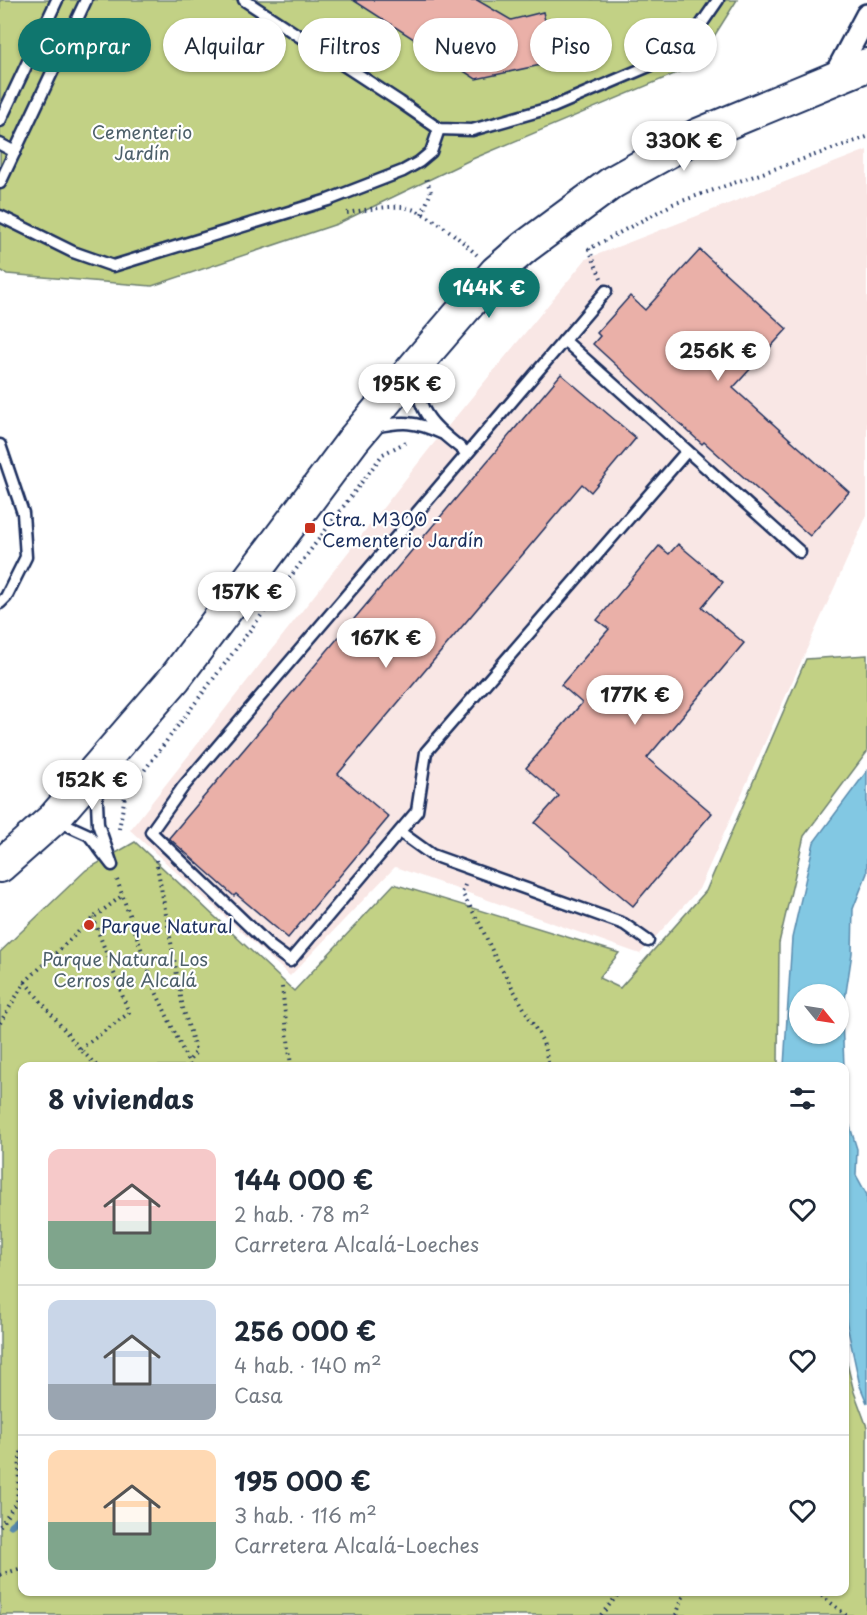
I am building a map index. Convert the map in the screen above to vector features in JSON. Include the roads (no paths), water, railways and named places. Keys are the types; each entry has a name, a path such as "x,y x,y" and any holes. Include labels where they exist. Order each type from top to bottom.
{"main road":[{"path":"0,866 53,819 175,678 354,440 496,272 525,247 613,182 699,135 867,65"}],"street":[{"path":"833,80 867,15"}],"lane":[{"path":"0,121 57,0"},
{"path":"0,183 86,0"},
{"path":"244,0 439,129 472,129 553,107 682,52 718,0"},
{"path":"0,216 73,252 112,266 328,200 403,171 431,152 439,129"},
{"path":"0,144 15,152"},
{"path":"606,291 183,787 151,832 272,947 290,961 417,811 426,752 687,451"},
{"path":"564,340 800,552"},
{"path":"421,359 417,389 419,403 443,434"},
{"path":"354,440 375,427 400,422 428,427 443,434 468,453"},
{"path":"0,445 23,513 26,557 6,597 0,603"},
{"path":"53,819 89,835 112,865 99,824 95,771"},
{"path":"400,832 432,855 624,924 648,941"}],"water":[{"path":"867,771 867,873 853,909 852,953 847,984 789,984 792,938 814,842"},
{"path":"789,986 789,1044 843,1044 844,1062 784,1062"},
{"path":"849,1123 857,1149 856,1175 867,1195 867,1403 860,1386 849,1335"}],"waterway":[{"path":"11,1525 18,1519"}],"place":[{"name":"Ctra. M300 - Cementerio Jardín","path":"310,528"},
{"name":"Parque Natural","path":"89,925"}],"park label":[{"name":"Cementerio Jardín","path":"142,141"},
{"name":"Parque Natural Los Cerros de Alcalá","path":"125,968"}]}
